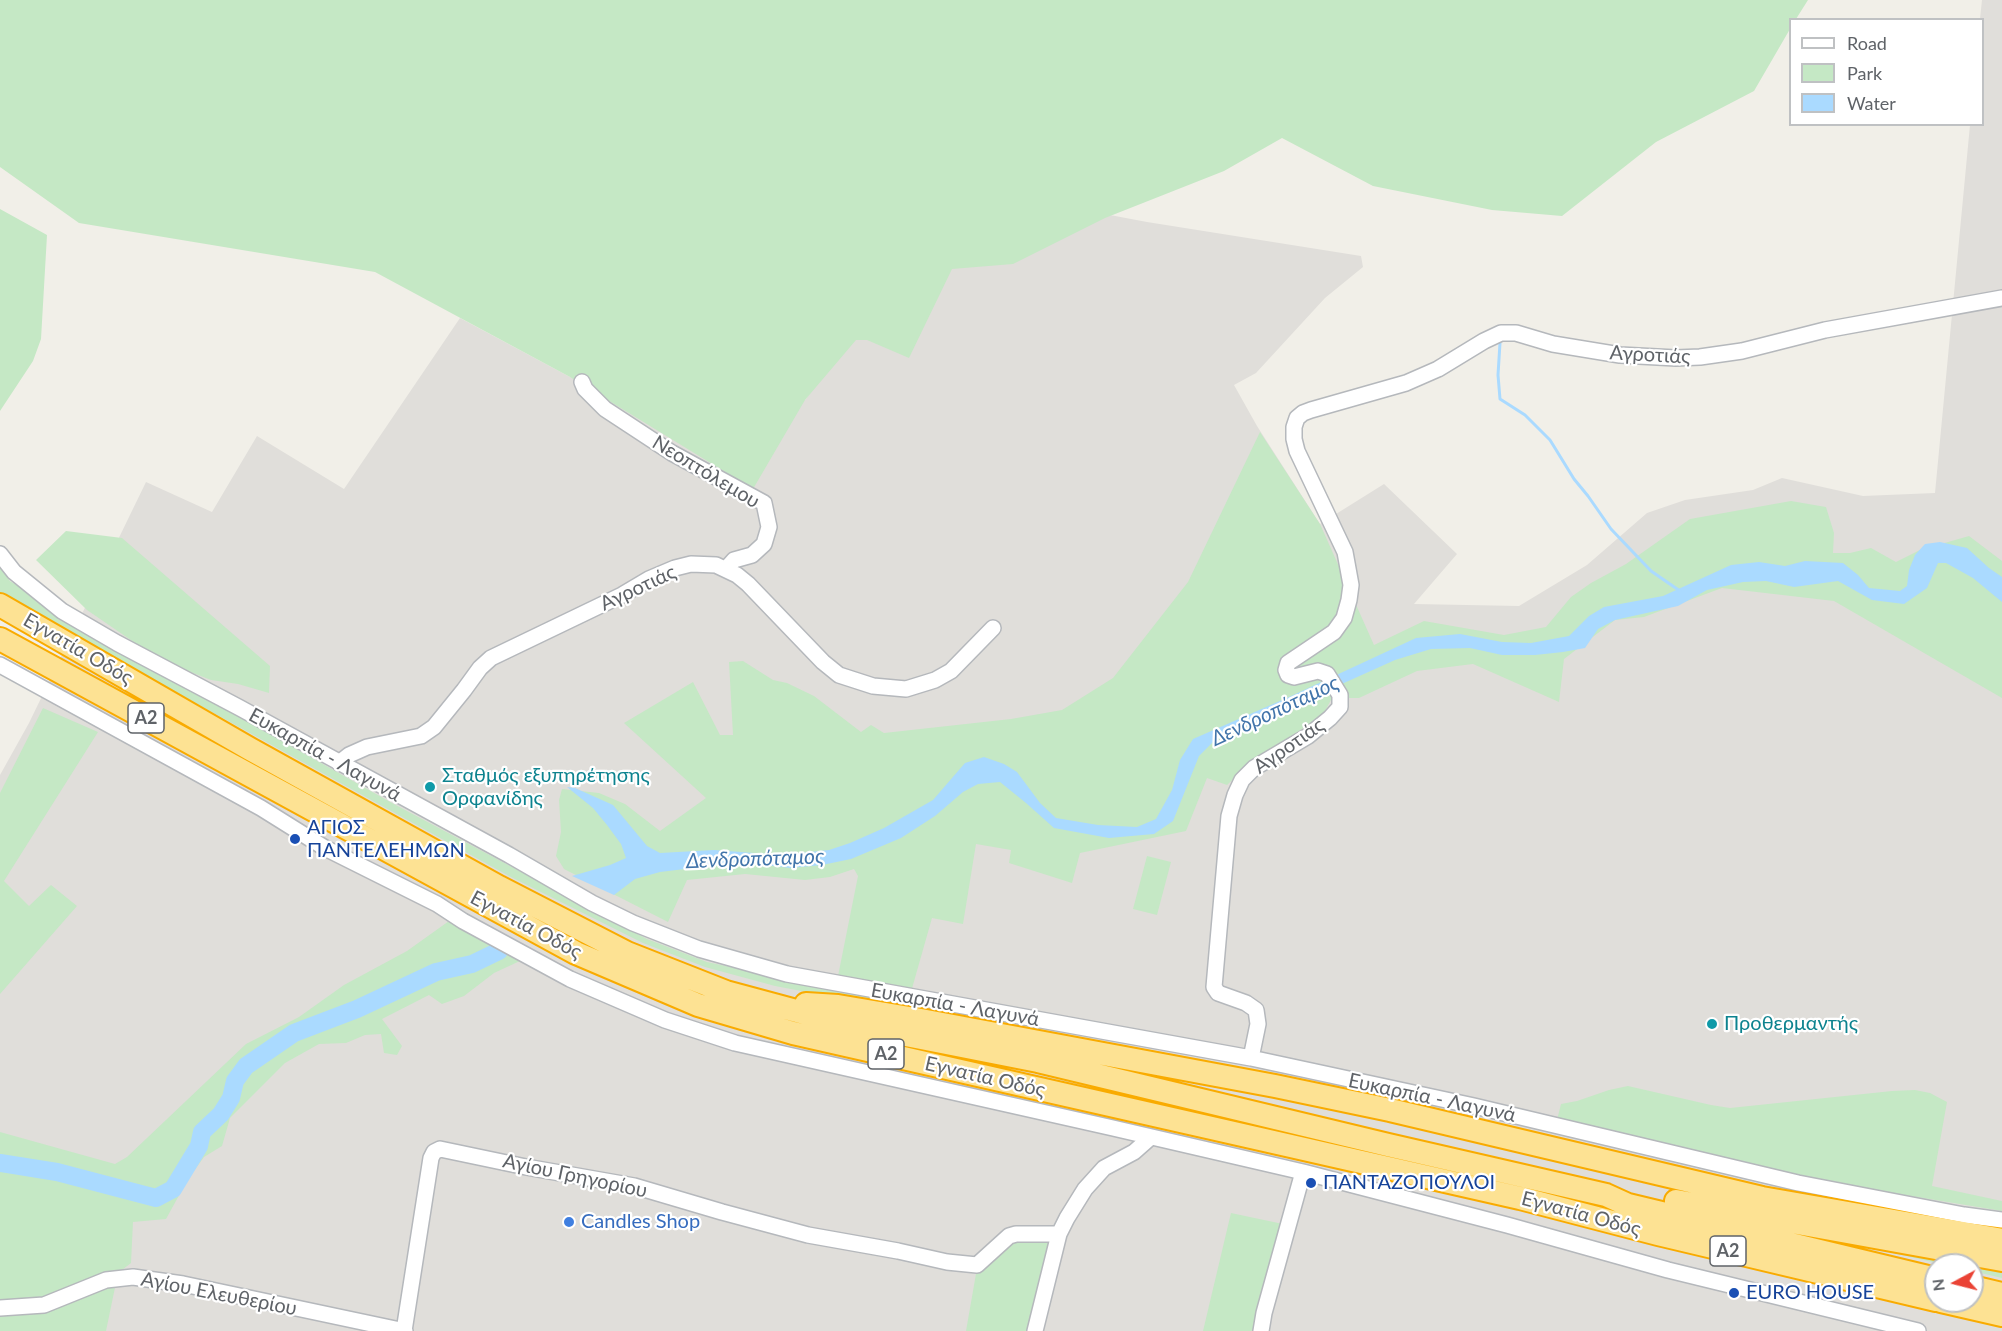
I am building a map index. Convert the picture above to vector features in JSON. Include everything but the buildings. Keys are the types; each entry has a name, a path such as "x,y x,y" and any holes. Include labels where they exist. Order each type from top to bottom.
{"highway":[{"name":"Εγνατία Οδός","path":"2,605 250,749 499,887 646,961 726,992 830,1020 1038,1061 1606,1195"},
{"name":"Εγνατία Οδός","path":"0,639 576,953 698,1005 793,1033 1510,1196 1924,1297"},
{"path":"764,1002 838,1006 1275,1086 1390,1110 1762,1198 2002,1240"},
{"name":"Α2","path":"1606,1195 1630,1191 1718,1210 2002,1260"},
{"path":"1606,1195 1628,1205 1924,1276"},
{"path":"1984,1298 1999,1311"},
{"path":"1984,1308 1999,1311"}],"street":[{"name":"Αγροτιάς","path":"1251,1058 1258,1024 1255,1008 1245,1002 1218,993 1214,987 1229,816 1242,780 1254,768 1308,736 1340,707 1340,695 1327,674 1318,671 1294,677 1288,675 1286,670 1288,663 1334,632 1344,618 1351,585 1346,552 1295,445 1294,427 1298,418 1311,410 1406,383 1438,369 1501,333 1516,333 1553,344 1620,355 1700,357 1742,351 1833,328 2002,297"},
{"name":"Νεοπτόλεμου","path":"582,382 585,389 605,409 672,453 764,503 769,527 764,544 752,555 734,560 726,569"},
{"name":"Ευκαρπία - Λαγυνά","path":"0,554 14,572 62,611 117,643 503,851 592,903 699,949 761,968 830,983 1251,1058 1485,1109 1798,1183 1964,1215 2002,1220"},
{"name":"Αγροτιάς","path":"339,763 349,755 367,747 422,736 434,727 480,668 491,658 675,568 705,564 726,569 748,584 823,662 839,675 873,686 906,688 935,680 951,671 993,628"},
{"path":"0,665 261,808 325,848 437,904 463,921 570,979 642,1012 735,1043 1303,1172 1668,1270 1918,1331"},
{"path":"1035,1331 1059,1234 1085,1190 1096,1175 1111,1162 1139,1148 1151,1137"},
{"name":"Αγίου Γρηγορίου","path":"404,1331 431,1158 434,1152 440,1149 634,1186 808,1234 947,1262 977,1265 1009,1236 1016,1234 1059,1234"},
{"path":"1261,1331 1303,1172"},
{"name":"Αγίου Ελευθερίου","path":"0,1308 44,1305 106,1280 133,1277 183,1284 404,1331"}],"shaded area":[{"path":"1982,0 2002,0 2002,1331 0,1331 0,775 29,723 146,482 212,512 257,436 344,489 460,318 570,377 805,400 858,320 1041,202 1147,222 1361,256 1363,267 1325,298 1256,373 1234,385 1257,426 1320,524 1384,484 1457,554 1414,604 1519,606 1587,565 1647,513 1685,500 1753,490 1782,478 1863,496 1935,493 1970,126 1984,126 1984,18 1980,18"}],"green space":[{"path":"0,0 1808,0 1797,18 1789,18 1789,31 1754,91 1656,142 1562,216 1492,210 1373,186 1282,138 1224,171 1105,218 1013,264 952,269 909,358 867,340 856,340 805,400 753,489 570,377 375,272 79,223 0,167"},
{"path":"0,209 47,235 41,339 33,361 0,411"},
{"path":"1260,432 1320,524 1374,645 1424,621 1504,635 1546,627 1571,597 1626,564 1690,519 1791,501 1826,507 1834,533 1833,553 1850,553 1871,548 1896,562 1920,550 1969,536 2002,561 2002,698 1834,601 1722,588 1644,617 1615,620 1564,659 1559,702 1473,664 1417,671 1359,698 1332,698 1325,711 1314,721 1248,765 1227,785 1207,778 1186,831 1080,853 1072,883 1009,863 1011,850 976,844 963,924 932,918 911,992 838,976 858,876 854,869 830,877 805,880 745,874 687,880 668,922 564,869 556,856 561,832 559,800 562,789 599,793 625,804 660,831 706,798 624,723 693,682 720,735 733,735 729,662 743,661 773,680 787,683 814,696 861,732 871,725 884,733 1011,719 1062,710 1113,678 1188,582"},
{"path":"66,531 122,538 270,666 269,693 238,684 211,680 160,660 87,610 36,560"},
{"path":"0,566 10,581 149,666 392,803 647,939 707,962 1013,1027 1294,1078 1291,1084 775,986 705,967 643,943 509,876 0,595"},
{"path":"43,708 98,732 4,881 29,906 51,885 77,906 0,994 0,793"},
{"path":"1147,856 1171,862 1157,915 1133,909"},
{"path":"449,921 520,961 494,973 464,996 442,1004 429,995 382,1019 402,1046 397,1055 384,1053 381,1034 365,1035 346,1043 319,1044 285,1063 230,1118 222,1146 204,1157 188,1179 166,1219 133,1222 131,1263 118,1273 106,1331 0,1331 0,1132 115,1164 127,1157 246,1044 299,1017 344,985 407,951"},
{"path":"1628,1086 1730,1108 1892,1091 1915,1090 1930,1093 1947,1102 1932,1186 2002,1201 2002,1211 1785,1172 1557,1120 1561,1104"},
{"path":"1231,1213 1283,1224 1257,1331 1203,1331"},
{"path":"1005,1238 1054,1242 1031,1331 966,1331 977,1268 997,1258"},
{"path":"1841,1241 1924,1254 1924,1260"},
{"path":"1984,1263 2002,1266 2002,1278 1984,1274"}],"water":[{"path":"1940,542 1967,548 2002,577 2002,602 1973,578 1946,563 1938,563 1927,588 1904,604 1872,600 1838,581 1794,587 1766,581 1743,582 1707,590 1678,606 1615,620 1598,629 1585,648 1535,655 1502,655 1470,648 1431,649 1395,660 1216,739 1199,756 1173,821 1154,834 1109,838 1054,828 1000,782 978,784 963,792 935,816 901,838 851,859 790,868 742,862 660,872 635,879 614,895 572,876 626,858 621,844 593,808 567,787 575,788 613,805 647,846 660,853 714,850 781,855 829,850 884,828 933,800 965,763 984,757 1004,764 1017,772 1040,803 1056,818 1098,825 1137,827 1156,819 1172,790 1180,760 1193,739 1416,638 1460,634 1502,642 1531,643 1569,636 1589,616 1604,607 1663,596 1731,565 1759,562 1785,566 1805,561 1843,563 1869,588 1900,591 1907,586 1909,570 1915,555 1925,544"}],"waterway":[{"path":"1500,343 1498,375 1500,399 1525,415 1550,440 1574,479 1611,529 1651,571 1680,591"},
{"name":"Δενδροπόταμος","path":"0,1163 57,1172 156,1198 173,1189 199,1146 202,1132 221,1114 231,1098 235,1081 246,1066 294,1033 357,1009 436,972 472,964 499,951"}],"place":[{"name":"Σταθμός εξυπηρέτησης Ορφανίδης","path":"430,787"},
{"name":"ΑΓΙΟΣ ΠΑΝΤΕΛΕΗΜΩΝ","path":"295,839"},
{"name":"Προθερμαντής","path":"1712,1024"},
{"name":"ΠΑΝΤΑΖΟΠΟΥΛΟΙ","path":"1311,1183"},
{"name":"Candles Shop","path":"569,1222"},
{"name":"EURO HOUSE","path":"1734,1293"}]}
